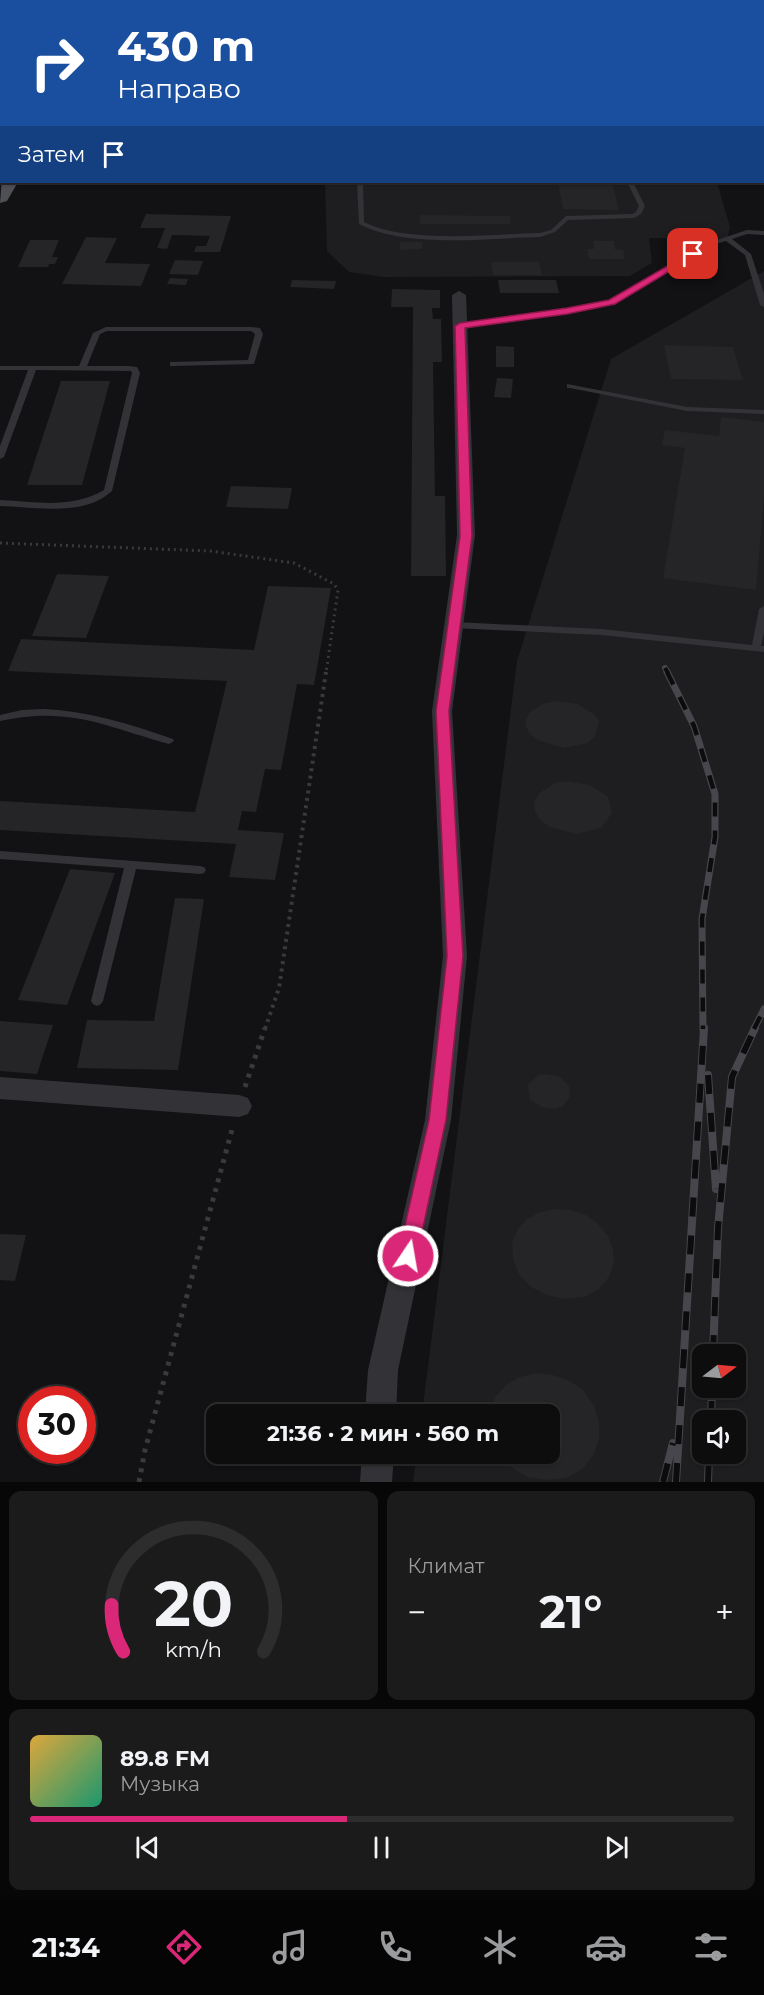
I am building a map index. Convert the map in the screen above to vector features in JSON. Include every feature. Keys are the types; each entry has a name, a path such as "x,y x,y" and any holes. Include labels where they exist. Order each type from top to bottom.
{"main road":[{"path":"0,197 7,183"}],"street":[{"path":"381,1404 383,1370 438,1120 455,956 442,711 466,536 459,295"},
{"path":"0,1088 239,1106"},
{"path":"376,1482 377,1464"}],"lane":[{"path":"360,183 361,223 377,232 404,236 540,235 553,231 566,218 634,216 639,213 642,206 630,183"},
{"path":"460,326 567,311 612,302 710,244 747,232 764,232"},
{"path":"727,239 748,254 764,305"},
{"path":"82,368 97,333 106,328 251,329 257,330 259,334 251,362 173,364"},
{"path":"0,368 134,369 136,373 108,491 100,497 75,505 0,503"},
{"path":"0,457 33,368"},
{"path":"570,386 687,409 764,412"},
{"path":"454,625 601,632 760,648 764,609"},
{"path":"0,718 19,713 62,711 95,716 168,741"},
{"path":"0,855 200,870"},
{"path":"98,1001 130,865"}],"path":[{"path":"0,543 210,552 294,564 316,573 334,584 338,590 279,988 239,1106 145,1450 139,1482"}],"shaded area":[{"path":"325,183 717,183 730,227 727,239 649,238 652,263 630,276 384,277 349,272 327,251"},
{"path":"764,271 764,1482 413,1482 416,1464 560,1464 560,1404 423,1404 517,661 611,359"}],"building":[{"path":"558,183 612,183 619,210 563,209"},
{"path":"146,214 231,216 220,252 194,252 196,246 206,246 210,236 172,235 167,249 157,248 165,228 140,228"},
{"path":"420,215 510,216 511,224 420,224"},
{"path":"86,237 117,238 105,263 150,264 141,286 62,284"},
{"path":"30,240 59,240 52,257 58,257 55,264 49,264 48,267 18,267"},
{"path":"593,241 614,241 615,249 623,250 625,259 589,259 587,249 594,249"},
{"path":"400,242 422,242 422,249 400,250"},
{"path":"175,260 203,261 198,275 169,274"},
{"path":"491,262 539,262 542,275 493,275"},
{"path":"170,278 188,279 186,285 167,284"},
{"path":"292,280 336,281 334,289 290,287"},
{"path":"498,280 556,280 559,293 500,293"},
{"path":"392,289 440,290 440,308 432,308 433,319 441,319 442,362 433,362 435,496 445,496 446,576 411,576 413,307 391,307"},
{"path":"664,345 733,347 743,380 671,379"},
{"path":"496,346 514,347 514,367 496,367"},
{"path":"497,378 513,379 511,398 494,397"},
{"path":"61,381 110,381 82,485 27,485"},
{"path":"721,417 764,422 764,496 756,590 663,578 685,448 662,445 665,430 719,436"},
{"path":"231,486 292,488 288,509 226,507"},
{"path":"57,574 109,576 86,638 32,636"},
{"path":"268,586 331,588 314,685 297,684 281,770 265,769 256,812 242,811 238,830 284,833 275,880 229,877 236,844 0,830 0,801 195,812 227,681 8,671 21,639 254,650"},
{"path":"557,701 578,704 595,715 599,722 595,736 588,743 564,748 540,741 531,735 526,727 526,719 530,712 545,703"},
{"path":"567,781 590,785 608,797 612,813 601,828 576,834 550,827 540,820 535,811 534,802 539,793 555,783"},
{"path":"70,869 115,873 67,1005 18,1000"},
{"path":"175,898 204,899 178,1070 77,1068 87,1020 154,1021"},
{"path":"0,1021 53,1025 37,1074 0,1071"},
{"path":"539,1075 560,1077 569,1086 570,1097 563,1106 556,1109 542,1107 530,1100 529,1083"},
{"path":"555,1209 571,1210 586,1215 608,1236 613,1249 614,1263 609,1277 599,1289 584,1297 565,1299 547,1295 531,1287 519,1274 513,1259 512,1243 518,1229 527,1219 540,1212"},
{"path":"0,1234 26,1235 15,1281 0,1280"},
{"path":"536,1373 553,1375 570,1381 584,1391 594,1406 599,1422 599,1438 594,1454 583,1469 566,1478 547,1480 527,1477 507,1464 560,1464 560,1404 493,1404 495,1397 506,1385 520,1377"}],"railway":[{"path":"665,668 668,673"},
{"path":"667,672 694,726 715,794 715,837 702,919 703,1029"},
{"path":"754,1029 764,1009"},
{"path":"676,1482 704,1028"},
{"path":"713,1344 718,1228 732,1077 755,1028"},
{"path":"708,1075 716,1189"},
{"path":"711,1410 712,1398"},
{"path":"663,1482 673,1443"},
{"path":"708,1482 709,1464"}],"route":[{"path":"408,1256 438,1120 455,956 442,711 466,536 460,326 567,311 612,302 693,254"}]}
